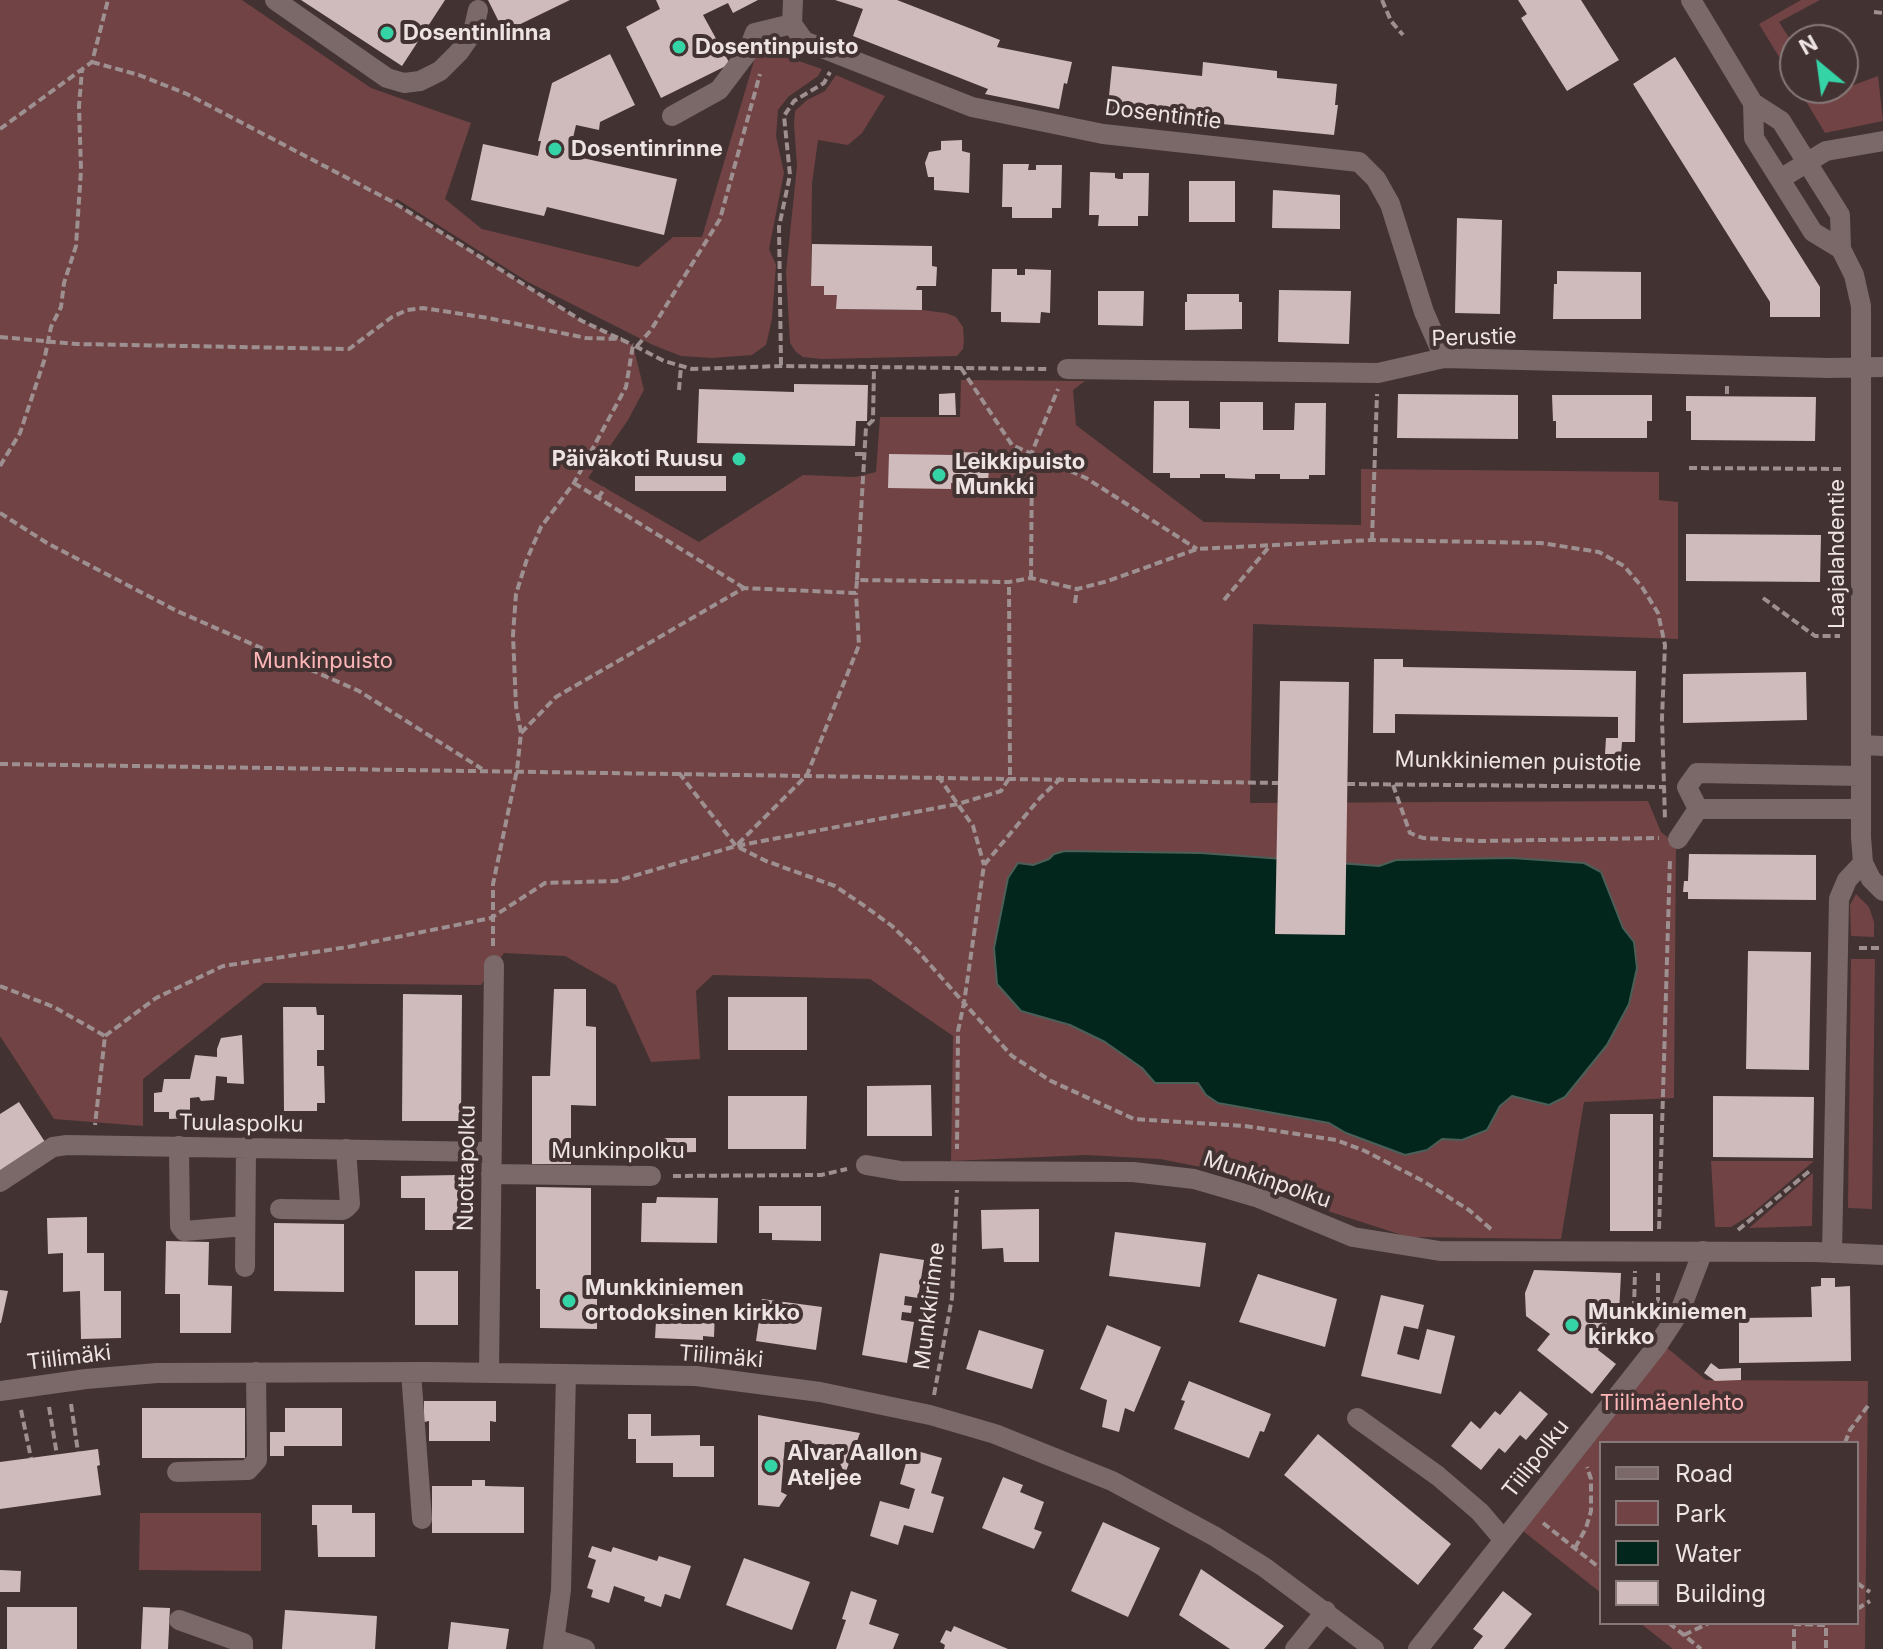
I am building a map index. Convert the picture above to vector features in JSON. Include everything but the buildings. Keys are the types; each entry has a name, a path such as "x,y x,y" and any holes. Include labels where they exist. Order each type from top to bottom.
{"street":[{"path":"275,0 387,78 404,83 420,81 440,71 473,32 478,10"},
{"path":"672,116 719,90 747,53 755,33 792,24 793,0"},
{"name":"Laajalahdentie","path":"1691,0 1753,103 1781,121 1840,215 1841,249 1854,275 1861,306 1860,809 1863,863"},
{"name":"Dosentintie","path":"792,24 804,41 984,110 1103,134 1359,162 1376,179 1390,204 1424,312 1444,358"},
{"name":"Laajalahdentie","path":"1753,103 1754,138 1813,232 1841,249"},
{"path":"1780,179 1837,148 1883,141"},
{"name":"Perustie","path":"1067,369 1378,373 1444,358 1883,367"},
{"path":"1861,686 1883,687"},
{"path":"1861,745 1883,746"},
{"path":"1698,809 1687,787 1697,773 1861,776"},
{"path":"1698,809 1860,809"},
{"path":"1673,843 1698,809"},
{"path":"1832,1253 1839,899 1847,880 1863,863 1871,879 1883,891"},
{"name":"Nuottapolku","path":"489,1372 494,965"},
{"name":"Tuulaspolku","path":"0,1182 53,1147 93,1145 491,1152"},
{"path":"179,1146 180,1226 184,1231 245,1226"},
{"path":"245,1267 246,1147"},
{"path":"280,1209 346,1208 350,1204 346,1149"},
{"name":"Munkinpolku","path":"866,1165 901,1171 1133,1172 1194,1179 1259,1198 1353,1237 1440,1251 1501,1252 1659,1242 1703,1251 1883,1255"},
{"name":"Munkinpolku","path":"491,1174 651,1176"},
{"name":"Tiilipolku","path":"1418,1649 1657,1346 1680,1311 1703,1251"},
{"path":"177,1472 248,1470 257,1460 256,1372"},
{"path":"411,1372 422,1519"},
{"name":"Tiilimäki","path":"8,1390 157,1373 489,1372 696,1376 849,1398 930,1415 995,1434 1112,1481 1264,1567 1374,1649"},
{"path":"566,1374 561,1590 554,1644 585,1649"},
{"path":"1357,1418 1438,1476 1480,1512 1503,1539"},
{"path":"1295,1649 1326,1611"},
{"path":"179,1620 243,1643 243,1649"}],"path":[{"path":"0,129 92,62 108,0"},
{"path":"1382,0 1391,21 1403,35"},
{"path":"1874,12 1883,13"},
{"path":"781,366 779,227 790,175 784,116 794,101 824,83 841,54"},
{"path":"92,62 139,75 201,101 393,202 582,321 664,361 692,369 781,366 1067,369 1032,452 1031,578"},
{"path":"0,466 20,433 61,307 64,283 76,246 81,170 79,106 82,70"},
{"path":"494,965 491,918 493,884 517,770 521,733 515,692 513,635 516,594 541,527 574,483 626,387 635,346 651,330 720,219 761,72"},
{"path":"0,337 47,343 349,349 392,317 407,310 423,308 586,338 622,339"},
{"path":"679,390 681,366"},
{"path":"736,846 807,775 859,645 856,593 866,427 873,420 874,368"},
{"path":"961,368 1012,445 1086,478 1197,549"},
{"path":"1372,540 1378,373"},
{"path":"1727,384 1727,397"},
{"path":"855,454 865,454"},
{"path":"1689,468 1861,469"},
{"path":"574,483 744,588 856,593"},
{"path":"598,498 605,488"},
{"path":"0,513 47,543 177,611 359,691 484,770"},
{"path":"857,580 1009,582 1031,578 1077,589 1197,549 1372,540 1568,546 1599,552 1624,566 1658,613 1665,645 1663,787"},
{"path":"1224,600 1270,546"},
{"path":"93,1145 105,1036 156,998 223,966 348,947 491,918 545,883 616,881 736,846 958,804 1001,791 1010,777 1009,582"},
{"path":"521,733 556,697 744,588"},
{"path":"1075,603 1077,589"},
{"path":"1763,598 1815,636 1861,636"},
{"path":"0,764 1278,783"},
{"path":"679,773 736,846 766,861 835,886 892,926 1012,1056 1051,1081 1134,1119 1245,1126 1336,1140 1365,1151 1469,1210 1496,1235 1501,1252"},
{"path":"938,776 973,826 984,865 958,1031 957,1172"},
{"path":"984,865 1040,798 1061,778"},
{"name":"Munkkiniemen puistotie","path":"1347,784 1687,787"},
{"path":"1393,785 1410,833 1423,838 1673,843 1657,1346"},
{"path":"0,986 54,1007 105,1036"},
{"path":"1734,1234 1817,1164"},
{"name":"Munkinpolku","path":"651,1176 821,1175 866,1165"},
{"name":"Munkkirinne","path":"930,1415 952,1298 957,1199"},
{"path":"1634,1309 1635,1266"},
{"path":"1619,1308 1652,1310"},
{"path":"68,1381 78,1452"},
{"path":"45,1385 57,1455"},
{"path":"8,1390 31,1458"},
{"path":"1846,1441 1870,1403"},
{"path":"1575,1548 1591,1511 1591,1479 1579,1444"},
{"path":"1526,1509 1599,1567"},
{"path":"1859,1584 1870,1592"},
{"path":"1859,1608 1870,1601"},
{"path":"1672,1625 1701,1649"},
{"path":"1684,1635 1705,1625"},
{"path":"1794,1625 1794,1649"},
{"path":"1826,1649 1828,1625"}],"green space":[{"name":"Munkinpuisto","path":"0,0 242,0 371,88 471,123 445,199 482,229 638,267 673,237 702,237 758,47 822,69 818,76 788,97 778,110 776,136 784,173 769,249 776,265 772,319 766,345 752,355 712,358 681,356 653,345 528,282 397,199 394,202 582,321 633,345 644,390 628,420 588,478 699,542 803,475 855,477 876,472 880,417 960,417 961,380 1085,381 1073,390 1076,425 1204,522 1361,525 1361,469 1659,472 1659,500 1678,502 1678,639 1253,624 1250,803 1648,801 1661,832 1676,844 1674,1098 1584,1102 1561,1239 1408,1237 1303,1203 1226,1172 1160,1159 1086,1155 951,1161 953,1036 870,979 713,975 696,991 700,1059 651,1062 616,985 565,956 504,953 481,985 264,983 143,1079 143,1126 54,1119 0,1036"},
{"path":"1801,0 1820,0 1779,22 1779,57 1759,24"},
{"path":"836,75 885,96 862,133 848,145 818,140 812,184 811,285 824,286 837,295 837,309 922,310 956,317 963,327 964,341 963,349 957,356 822,359 803,357 790,343 786,272 797,166 795,111 807,100 825,91"},
{"path":"1878,76 1883,121 1825,133 1808,104 1859,104 1859,83"},
{"path":"1856,894 1869,907 1874,922 1874,937 1851,936 1850,905"},
{"path":"1851,959 1875,959 1872,1209 1848,1208"},
{"path":"1711,1161 1814,1161 1749,1216 1731,1227 1715,1227"},
{"path":"1813,1173 1812,1226 1749,1228"},
{"name":"Tiilimäenlehto","path":"1666,1347 1706,1380 1868,1381 1865,1649 1673,1649 1643,1625 1859,1625 1859,1441 1599,1441 1599,1591 1523,1531"},
{"path":"140,1513 261,1513 261,1571 139,1570"}],"water":[{"path":"1065,851 1201,853 1379,866 1396,860 1512,858 1584,863 1601,872 1623,928 1634,942 1637,968 1629,1004 1607,1045 1565,1097 1549,1105 1512,1096 1500,1106 1487,1130 1462,1140 1442,1139 1427,1150 1405,1155 1346,1133 1329,1123 1218,1103 1206,1095 1198,1083 1155,1083 1142,1068 1105,1042 1070,1025 1021,1011 997,984 994,948 1008,878 1018,863 1033,865"}],"place":[{"name":"Dosentinlinna","path":"387,33"},
{"name":"Dosentinpuisto","path":"679,47"},
{"name":"Dosentinrinne","path":"555,149"},
{"name":"Päiväkoti Ruusu","path":"739,459"},
{"name":"Leikkipuisto Munkki","path":"939,475"},
{"name":"Munkkiniemen ortodoksinen kirkko","path":"569,1301"},
{"name":"Munkkiniemen kirkko","path":"1572,1325"},
{"name":"Alvar Aallon Ateljee","path":"771,1466"}]}
